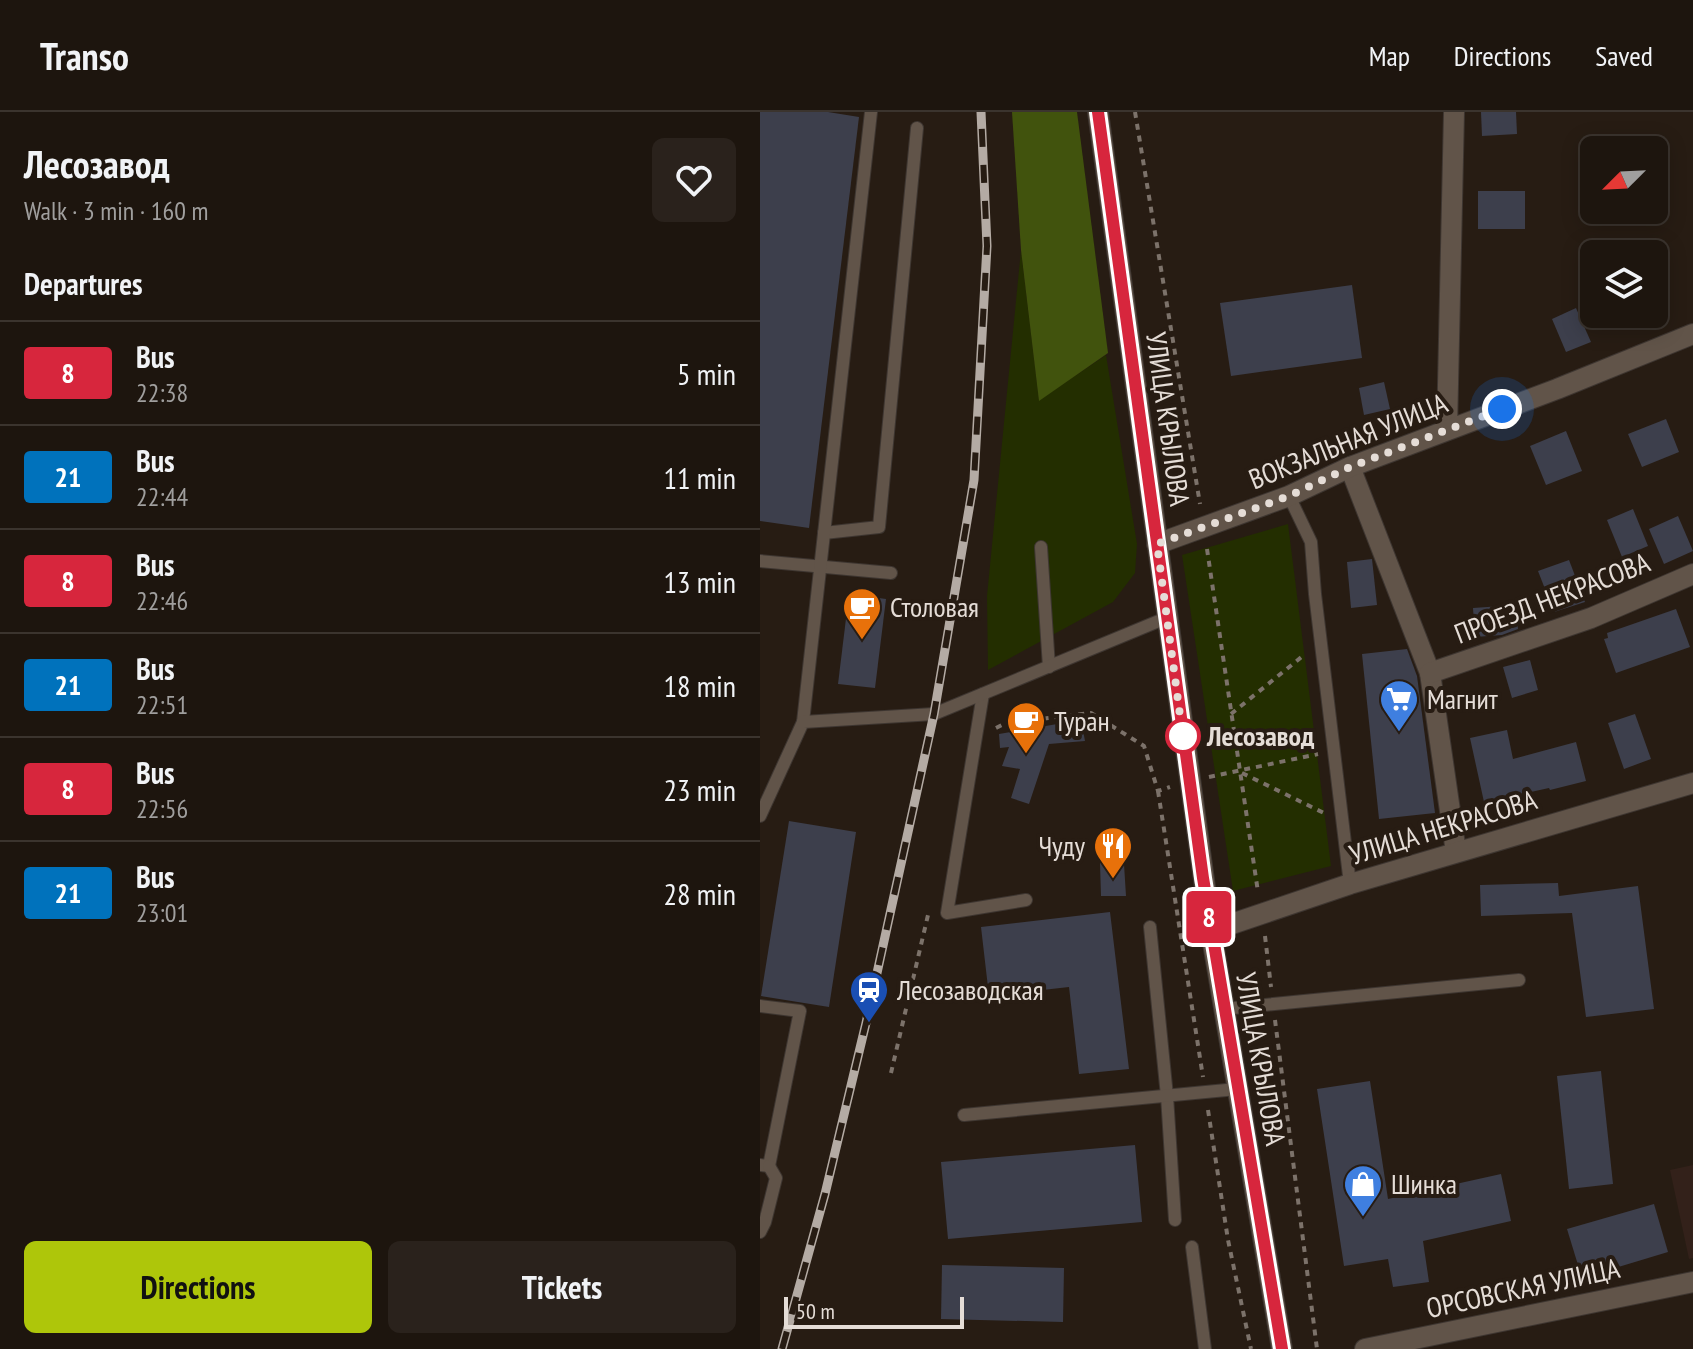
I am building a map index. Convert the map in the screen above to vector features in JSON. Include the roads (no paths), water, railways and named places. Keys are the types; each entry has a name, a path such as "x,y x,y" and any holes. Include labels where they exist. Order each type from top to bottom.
{"street":[{"name":"УЛИЦА КРЫЛОВА","path":"1098,112 1211,931 1282,1349"},
{"path":"1447,430 1454,112"},
{"name":"ВОКЗАЛЬНАЯ УЛИЦА","path":"1157,544 1289,496 1350,467 1693,334"},
{"path":"1350,467 1430,673 1456,852"},
{"name":"ПРОЕЗД НЕКРАСОВА","path":"1430,673 1591,618 1693,574"},
{"name":"УЛИЦА НЕКРАСОВА","path":"1211,931 1350,884 1693,783"},
{"name":"ОРСОВСКАЯ УЛИЦА","path":"1365,1349 1693,1282"}],"lane":[{"path":"760,816 803,722 871,112"},
{"path":"824,533 879,527 917,128"},
{"path":"1289,496 1311,542 1350,884"},
{"path":"1041,547 1049,667"},
{"path":"760,561 891,573"},
{"path":"803,722 934,714 1166,618"},
{"path":"983,694 947,913 1026,900"},
{"path":"1150,927 1167,1096 1175,1220"},
{"path":"1223,1009 1519,980"},
{"path":"760,1006 800,1011 764,1166 776,1178 760,1232"},
{"path":"964,1115 1237,1089"},
{"path":"1192,1247 1205,1349"}],"railway":[{"path":"782,1349 825,1194 866,1023 934,714 974,480 987,246 981,112"}],"place":[{"name":"Столовая","path":"862,641"},
{"name":"Магнит","path":"1399,733"},
{"name":"Лесозавод","path":"1183,736"},
{"name":"Туран","path":"1026,755"},
{"name":"Чуду","path":"1113,880"},
{"name":"Лесозаводская","path":"869,1024"},
{"name":"Шинка","path":"1363,1218"}]}
